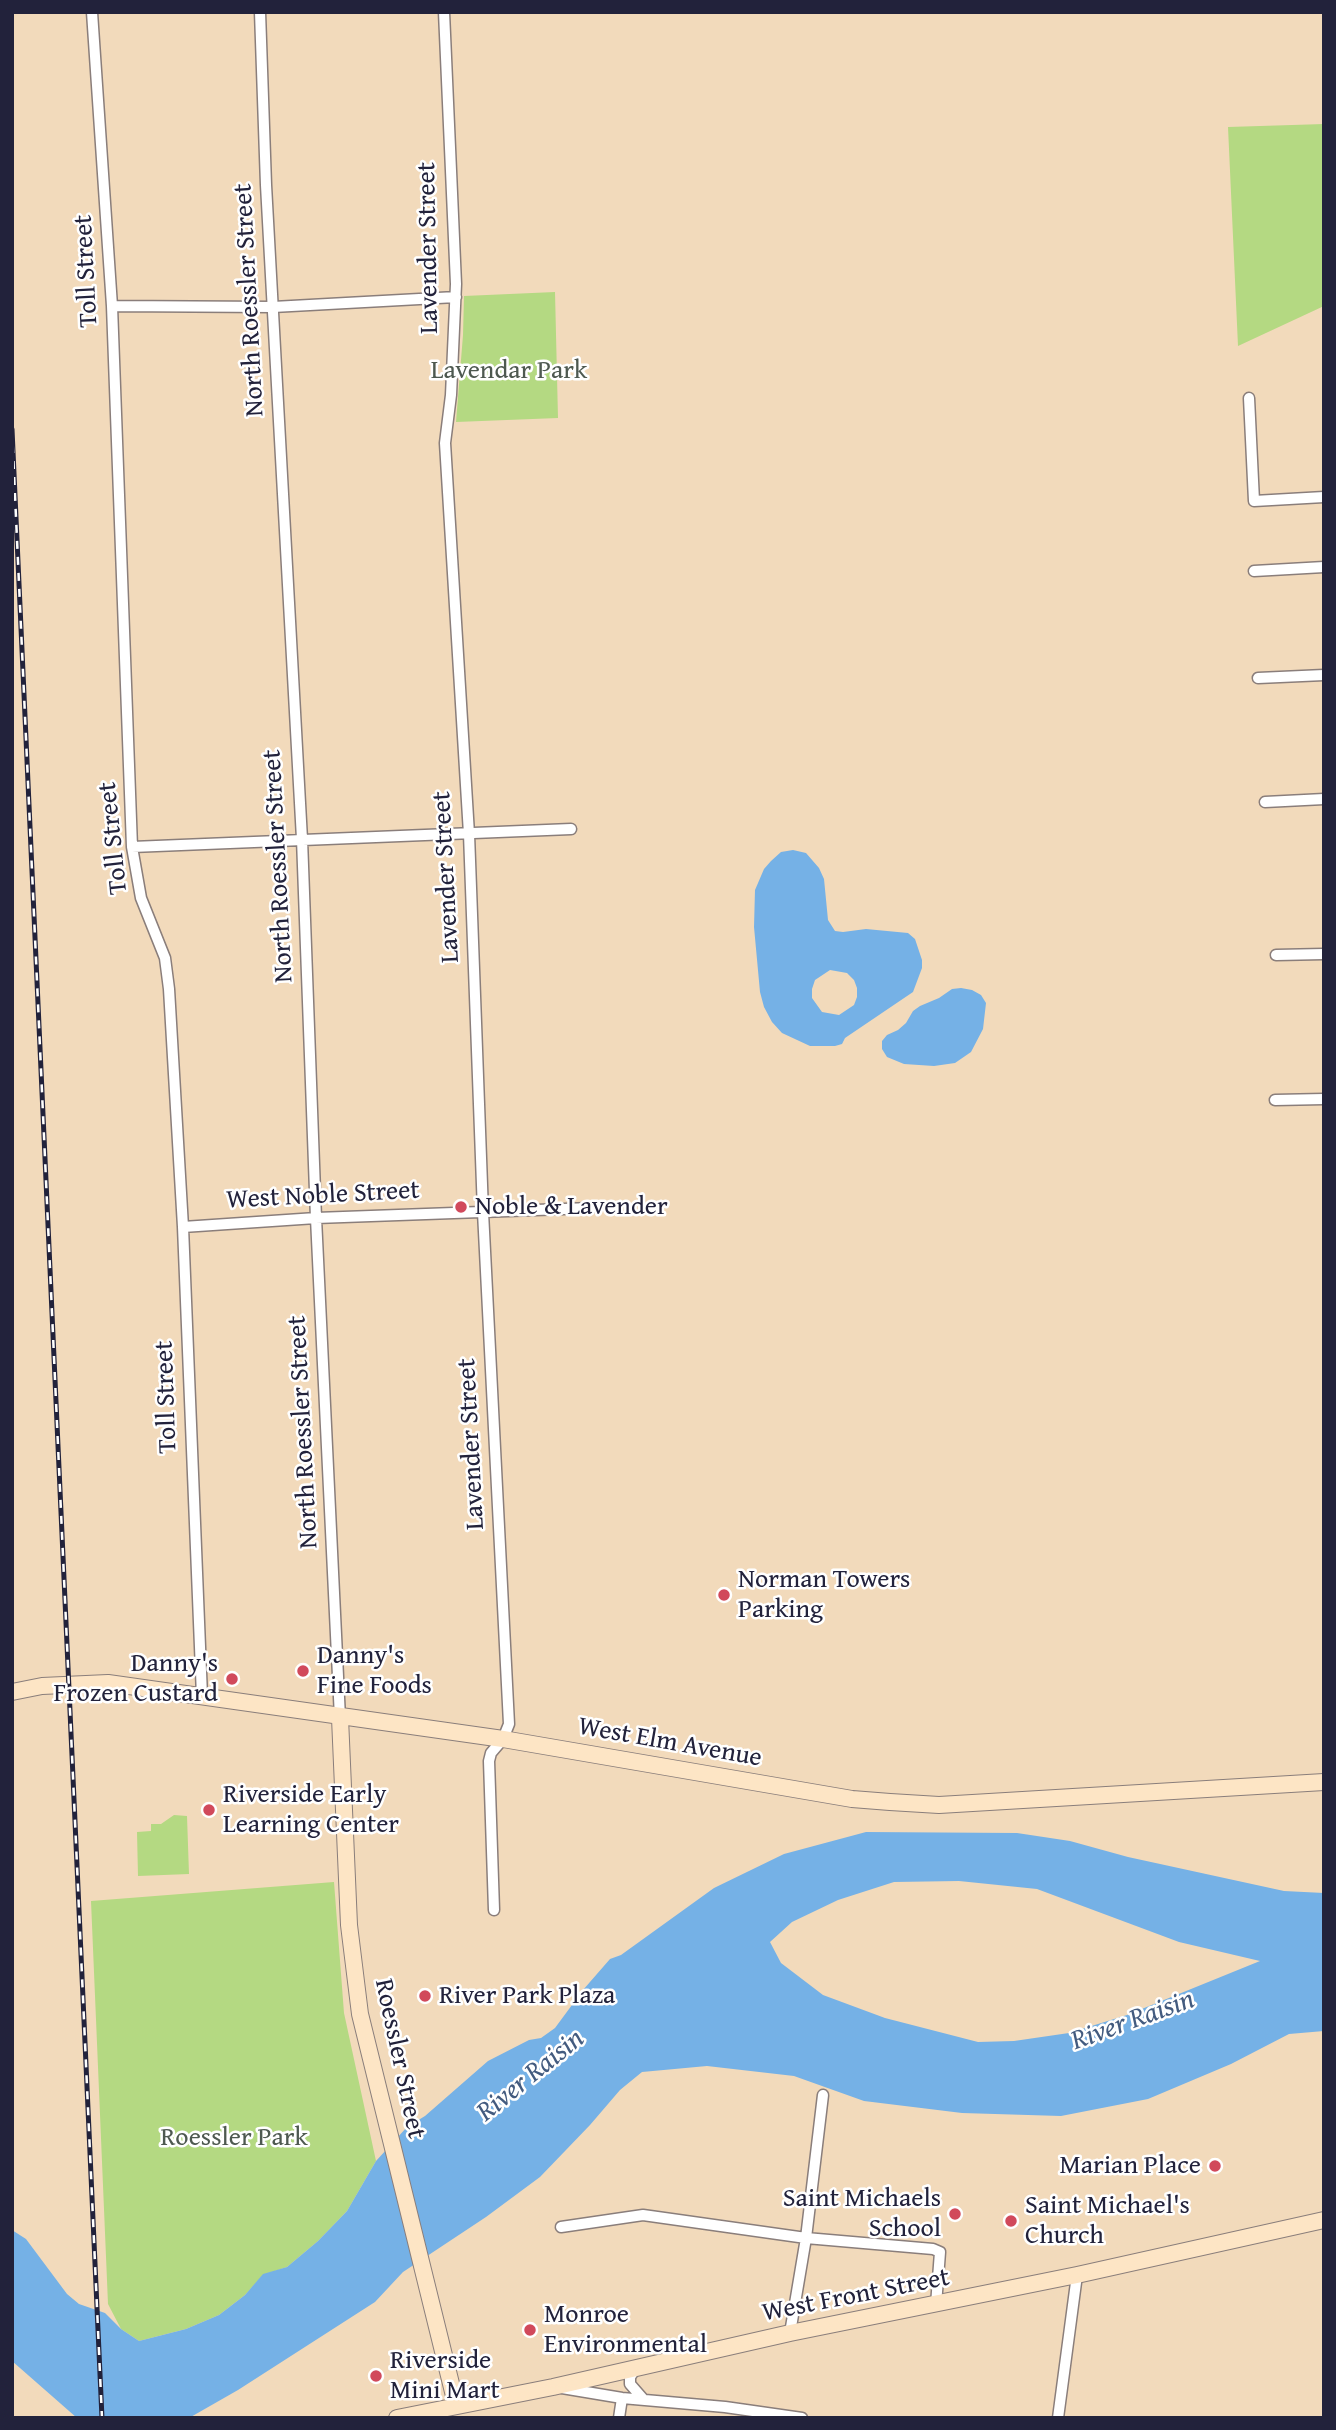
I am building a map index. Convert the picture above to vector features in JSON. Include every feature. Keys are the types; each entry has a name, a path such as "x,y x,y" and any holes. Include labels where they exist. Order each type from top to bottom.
{"street":[{"name":"Toll Street","path":"92,12 112,306 132,847 141,898 166,958 183,1227 202,1696"},
{"name":"North Roessler Street","path":"260,12 266,185 302,839 316,1218 340,1718"},
{"name":"Lavender Street","path":"444,12 456,297 451,395 445,443 469,834 483,1212 509,1724 503,1740 491,1753 489,1761 494,1910"},
{"path":"112,306 273,307 456,297"},
{"path":"1249,398 1254,501 1324,497"},
{"path":"1254,571 1324,567"},
{"path":"1258,678 1324,675"},
{"path":"1265,802 1324,799"},
{"path":"132,847 570,829"},
{"path":"1276,955 1324,954"},
{"path":"1275,1100 1324,1099"},
{"name":"West Noble Street","path":"183,1227 316,1218 591,1208"},
{"name":"West Elm Avenue","path":"12,1692 42,1686 108,1683 503,1740 852,1799 927,1804 1324,1782"},
{"name":"Roessler Street","path":"340,1718 349,1925 360,2014 433,2310 455,2411"},
{"path":"790,2333 806,2238 823,2095"},
{"path":"561,2227 643,2215 806,2238 933,2249 940,2252 936,2305"},
{"name":"West Front Street","path":"397,2418 455,2411 790,2333 1077,2276 1324,2220"},
{"path":"1058,2418 1077,2276"},
{"path":"636,2367 630,2376 630,2384 644,2400"},
{"path":"553,2387 622,2399 802,2418"},
{"path":"619,2418 622,2399"}],"green space":[{"path":"1324,124 1324,306 1238,346 1228,127"},
{"name":"Lavendar Park","path":"555,292 558,418 456,422 464,296"},
{"path":"174,1815 187,1816 189,1874 138,1876 137,1832 151,1831 151,1824 161,1824"},
{"name":"Roessler Park","path":"334,1882 344,2013 376,2161 347,2211 318,2241 287,2267 263,2275 245,2295 219,2315 186,2329 139,2341 121,2329 108,2304 91,1901"}],"water":[{"path":"793,850 806,853 819,868 824,879 828,920 835,931 866,929 908,933 915,939 922,960 922,968 913,992 845,1038 842,1044 810,1046 782,1033 764,1007 760,992 754,927 755,890 764,869 781,852","holes":["830,970 847,973 857,988 854,1005 839,1015 822,1012 812,998 815,980"]},
{"path":"961,988 981,995 986,1003 983,1029 971,1052 955,1063 934,1066 904,1064 887,1057 882,1049 882,1041 887,1035 906,1023 913,1011 920,1006 952,989"},
{"name":"River Raisin","path":"866,1832 1017,1833 1070,1841 1128,1857 1284,1891 1324,1893 1324,2031 1289,2034 1231,2064 1148,2099 1061,2116 962,2113 864,2101 794,2076 707,2066 642,2072 620,2090 540,2177 403,2272 375,2302 238,2390 189,2418 77,2418 12,2361 12,2230 26,2239 67,2294 79,2304 105,2313 121,2329 139,2341 186,2329 219,2315 245,2295 263,2274 287,2267 318,2241 347,2211 376,2161 407,2127 425,2116 488,2061 529,2040 541,2038 555,2028 610,1959 621,1955 714,1888 784,1854","holes":["959,1881 1037,1889 1179,1942 1260,1961 1127,2015 1069,2033 1014,2041 978,2042 885,2018 823,1995 781,1963 770,1942 792,1922 838,1900 894,1882"]}],"railway":[{"path":"12,429 102,2418"}],"place":[{"name":"Noble & Lavender","path":"461,1207"},
{"name":"Norman Towers Parking","path":"724,1595"},
{"name":"Danny's Fine Foods","path":"303,1671"},
{"name":"Danny's Frozen Custard","path":"232,1679"},
{"name":"Riverside Early Learning Center","path":"209,1810"},
{"name":"River Park Plaza","path":"425,1996"},
{"name":"Marian Place","path":"1215,2166"},
{"name":"Saint Michaels School","path":"955,2214"},
{"name":"Saint Michael's Church","path":"1011,2221"},
{"name":"Monroe Environmental","path":"530,2330"},
{"name":"Riverside Mini Mart","path":"376,2376"}]}
